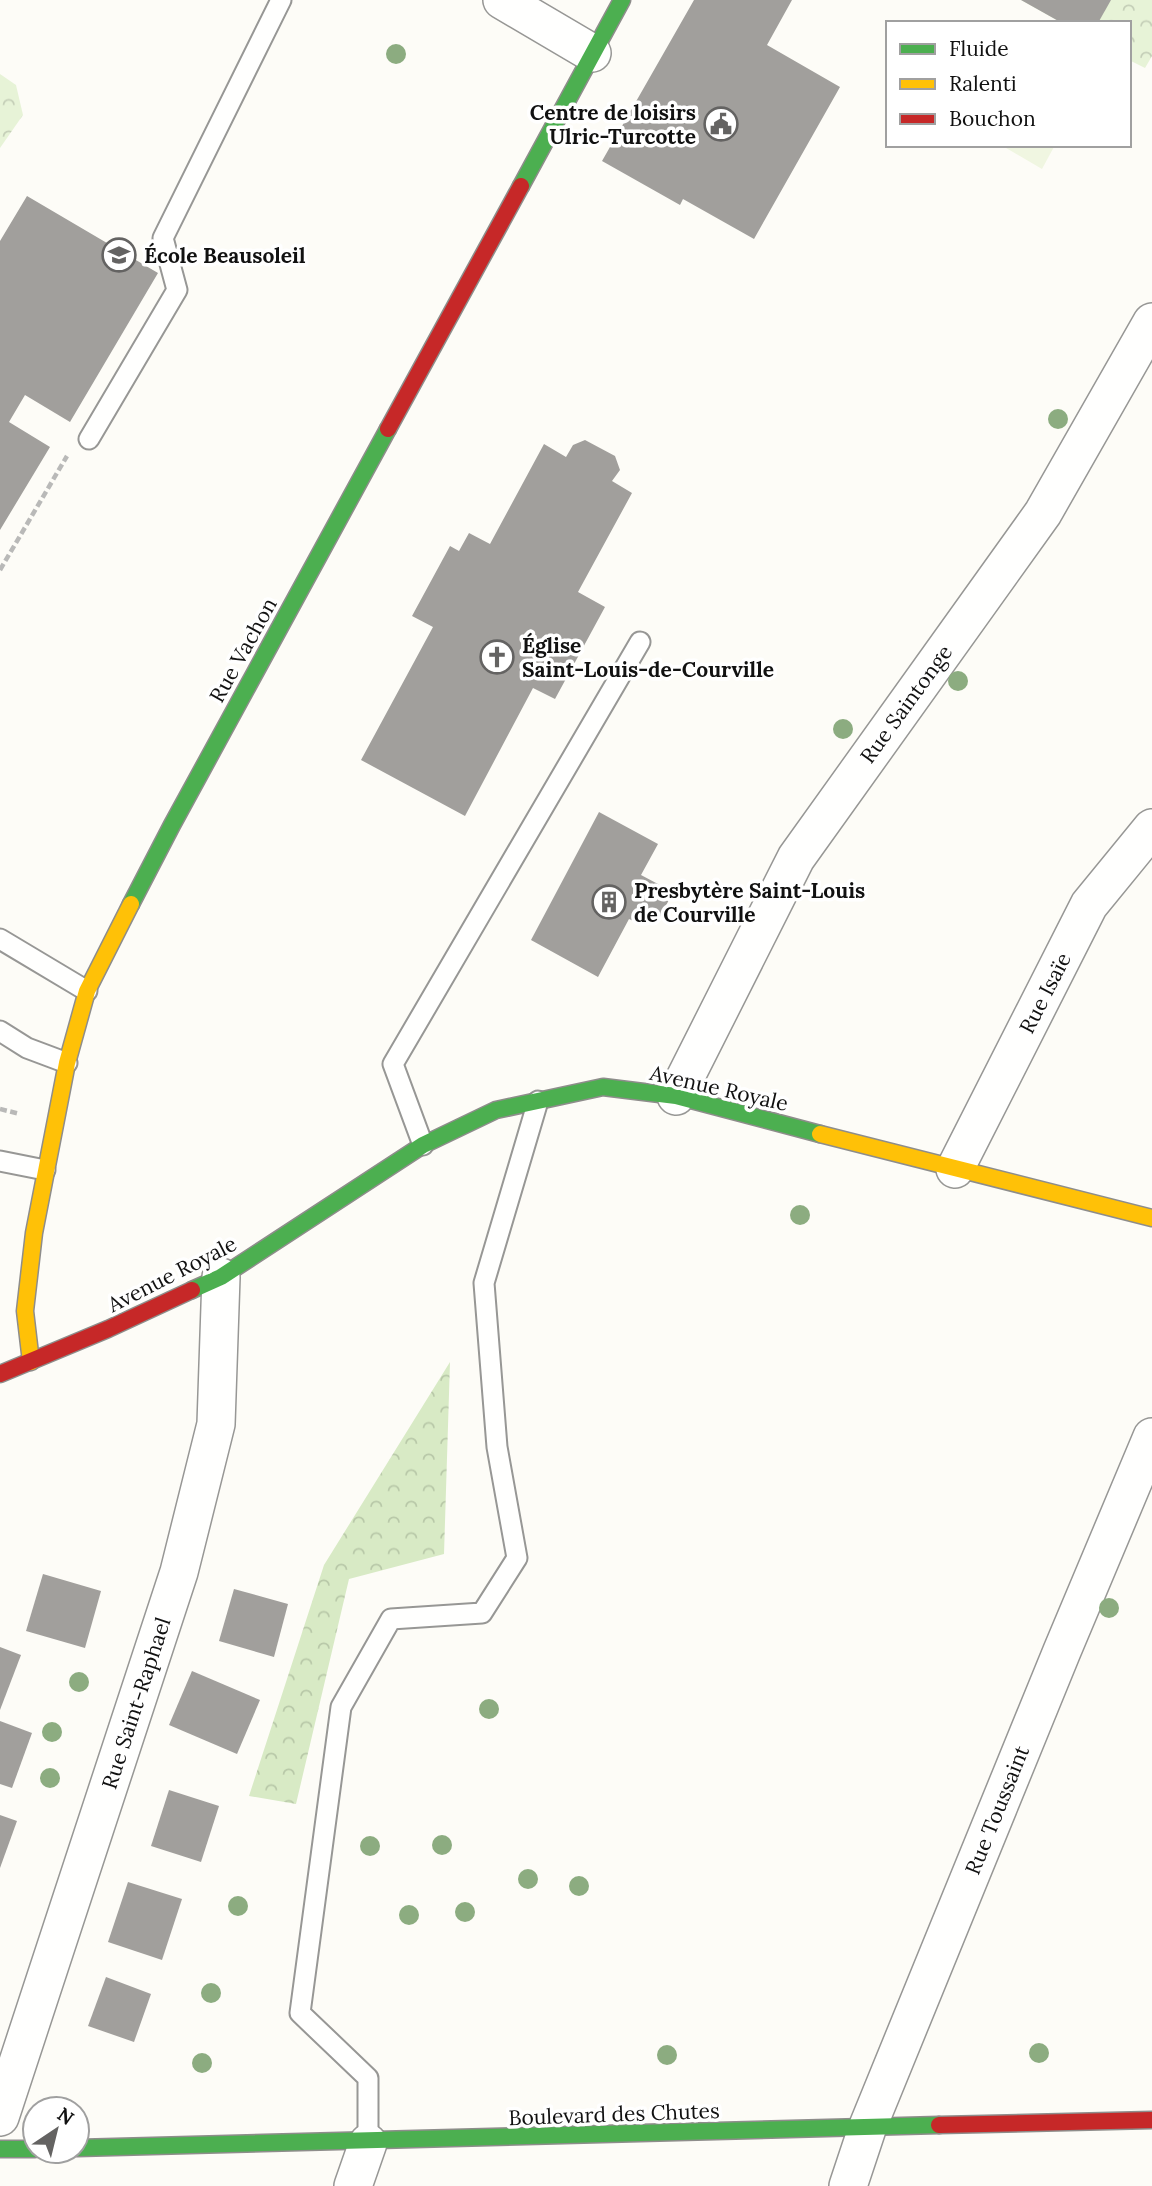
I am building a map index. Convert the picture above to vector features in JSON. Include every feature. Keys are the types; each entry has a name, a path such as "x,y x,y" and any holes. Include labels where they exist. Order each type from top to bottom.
{"street":[{"path":"502,0 592,53"},
{"name":"Rue Vachon","path":"31,1362 26,1311 34,1233 67,1063 87,991 172,825 622,0"},
{"name":"Rue Saintonge","path":"676,1096 796,858 1043,513 1152,322"},
{"name":"Rue Isaïe","path":"955,1169 1089,905 1152,828"},
{"name":"Avenue Royale","path":"0,1374 221,1277 423,1145 496,1110 603,1087 676,1096 1152,1218"},
{"name":"Rue Saint-Raphael","path":"0,2117 179,1572 216,1424 221,1277"},
{"name":"Rue Toussaint","path":"848,2186 868,2126 1152,1437"},
{"name":"Boulevard des Chutes","path":"91,2148 368,2143 868,2126 1152,2120"},
{"path":"353,2186 368,2143"},
{"path":"0,2149 21,2149"}],"lane":[{"path":"89,439 177,290 163,238 281,0"},
{"path":"423,1145 393,1064 640,642"},
{"path":"0,939 87,991"},
{"path":"0,1031 27,1048 67,1063"},
{"path":"368,2143 368,2078 300,2013 341,1707 391,1619 482,1613 517,1558 497,1447 484,1283 538,1101"},
{"path":"0,1161 45,1170"}],"path":[{"path":"0,570 68,454 89,439"},
{"path":"0,1110 23,1114"}],"green space":[{"path":"1021,0 1152,0 1152,56 1145,68 1131,61 1131,21 1058,21"},
{"path":"0,74 16,85 23,115 0,148"},
{"path":"1004,147 1054,147 1042,169"},
{"path":"450,1362 444,1554 349,1579 296,1804 249,1796 324,1565"}],"building":[{"name":"Centre de loisirs Ulric-Turcotte","path":"694,0 792,0 767,45 840,87 754,239 683,199 680,205 602,161"},
{"path":"1021,0 1111,0 1099,21 1058,21"},
{"path":"27,196 158,273 70,422 25,395 9,422 50,447 0,530 0,241"},
{"name":"Église Saint-Louis-de-Courville","path":"585,440 615,456 620,470 612,481 632,493 578,592 605,607 555,699 533,688 465,816 361,760 433,627 412,616 450,546 459,551 469,533 490,544 544,444 566,457 573,445"},
{"name":"Presbytère Saint-Louis de Courville","path":"599,812 658,844 641,875 673,892 658,921 643,913 638,923 629,919 598,977 531,940"},
{"path":"43,1574 101,1591 85,1648 26,1631"},
{"path":"234,1589 288,1604 274,1657 219,1641"},
{"path":"0,1647 21,1655 0,1710"},
{"path":"192,1671 260,1700 237,1754 169,1725"},
{"path":"0,1721 32,1733 12,1788 0,1784"},
{"path":"169,1790 219,1806 201,1862 151,1846"},
{"path":"0,1815 17,1821 0,1868"},
{"path":"128,1882 182,1899 162,1960 108,1942"},
{"path":"106,1977 151,1994 134,2042 88,2026"}],"traffic: fast":[{"path":"521,186 622,0"},
{"path":"131,904 388,429"},
{"path":"192,1290 221,1277 423,1145 496,1110 603,1087 676,1096 820,1134"},
{"path":"91,2148 939,2125"},
{"path":"0,2149 21,2149"}],"traffic: slow":[{"path":"31,1362 25,1311 34,1233 67,1063 87,991 131,904"},
{"path":"820,1134 1152,1218"}],"traffic: jam":[{"path":"388,429 521,186"},
{"path":"0,1374 192,1290"},
{"path":"939,2125 1152,2120"}],"place":[{"name":"Centre de loisirs Ulric-Turcotte","path":"721,124"},
{"name":"École Beausoleil","path":"119,255"},
{"name":"Église Saint-Louis-de-Courville","path":"497,657"},
{"name":"Presbytère Saint-Louis de Courville","path":"609,902"}]}
